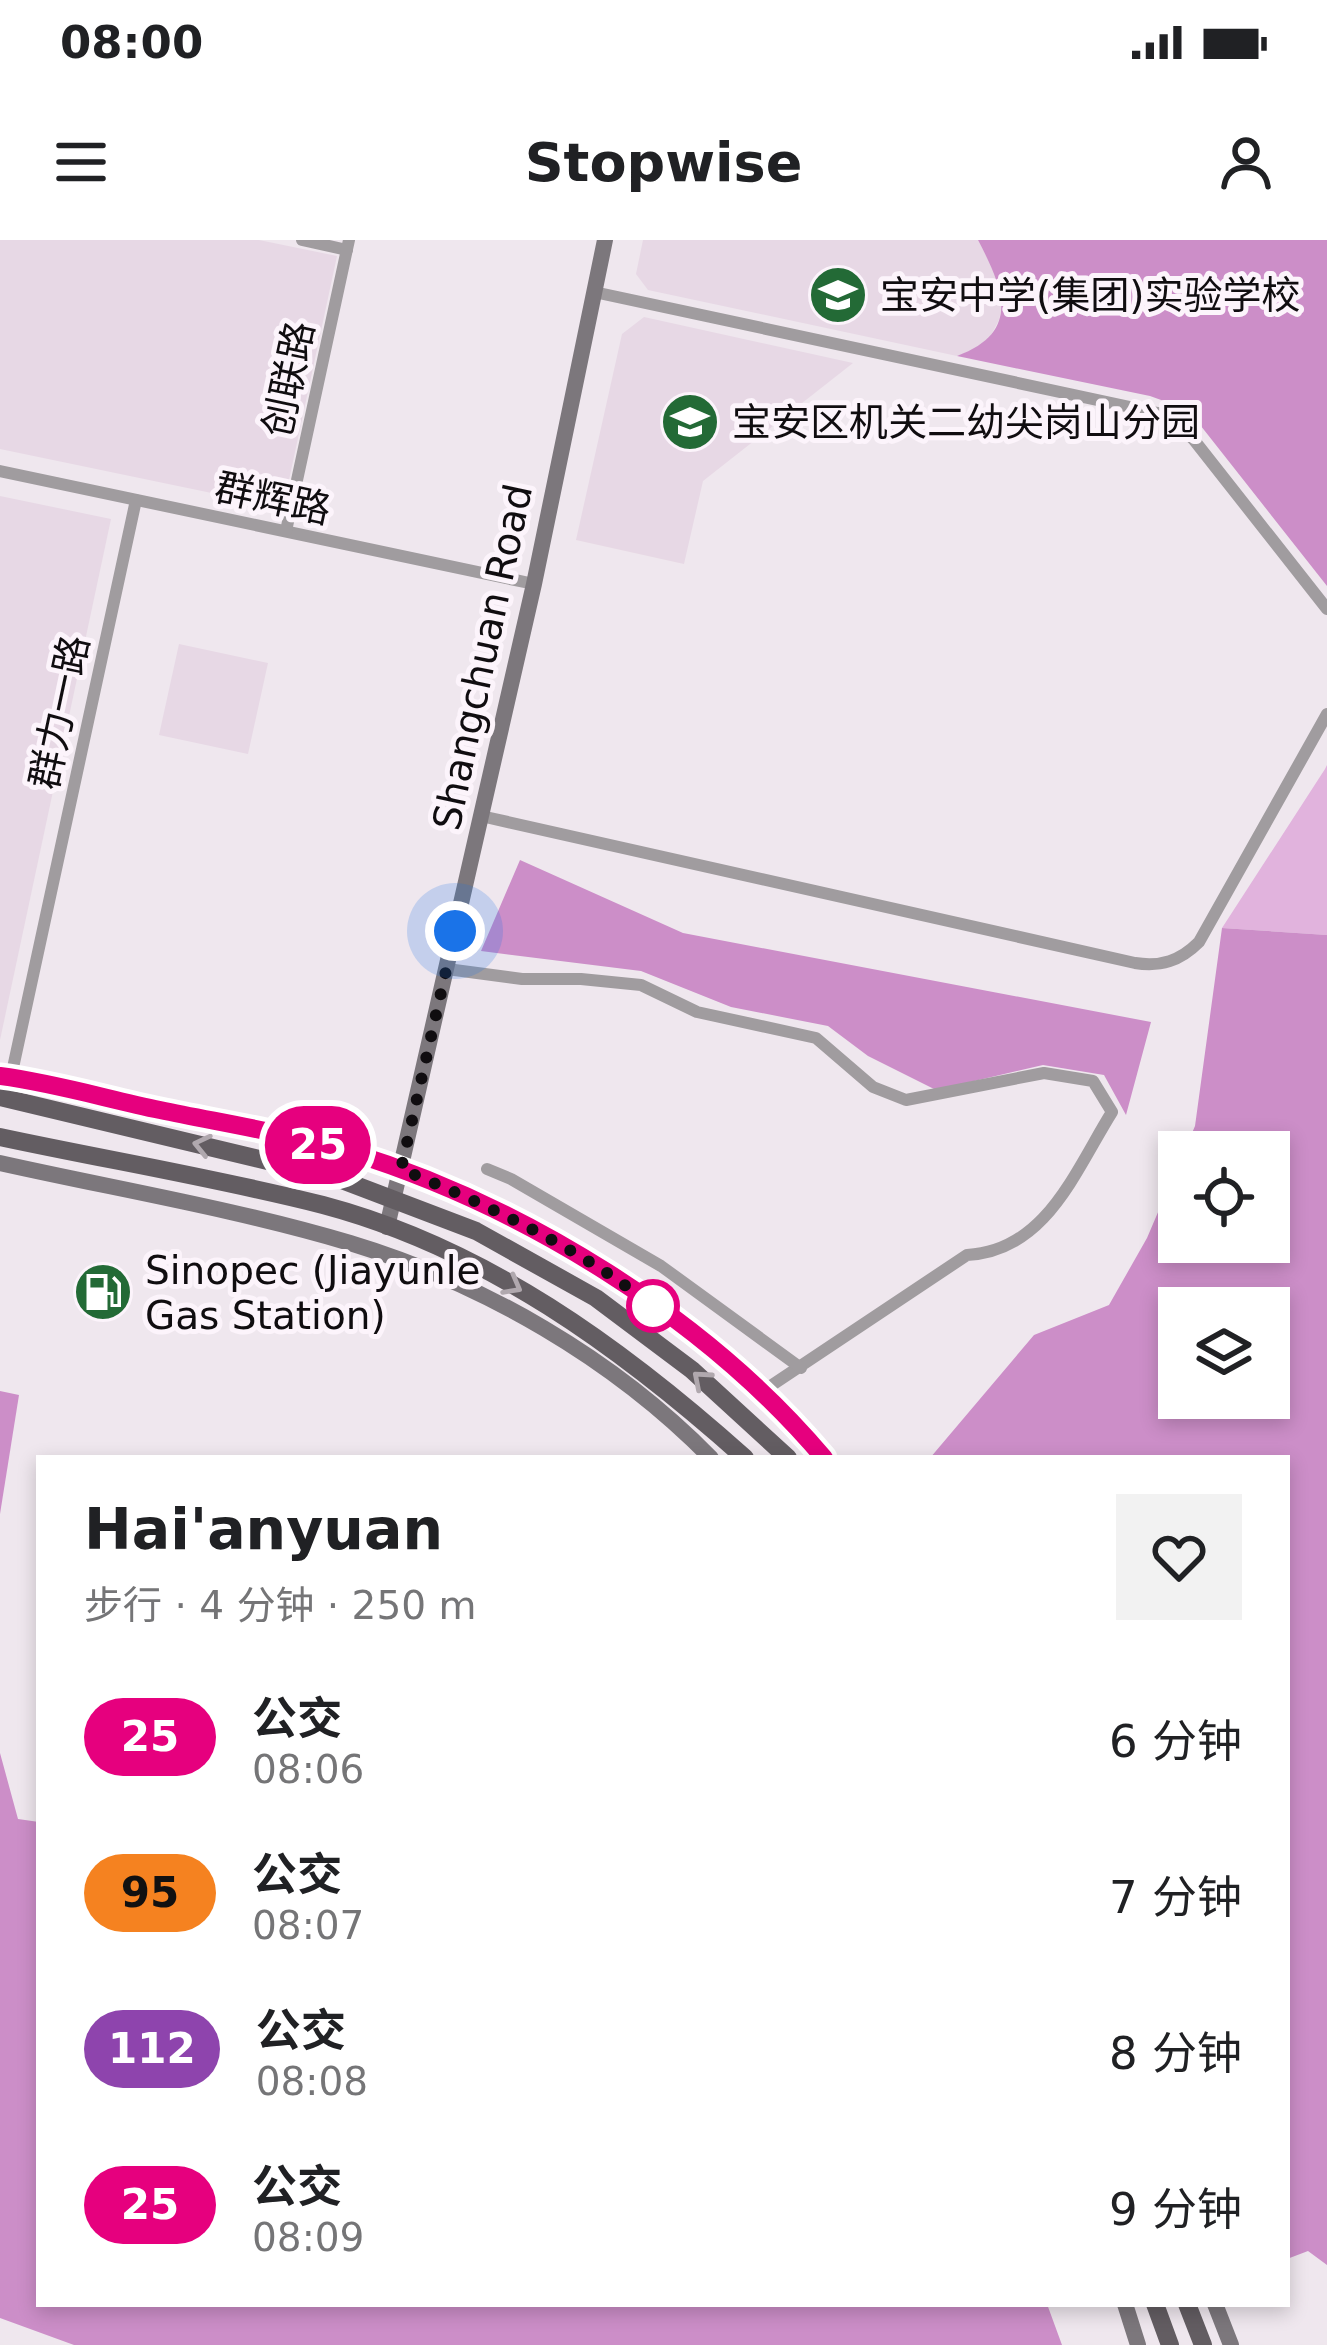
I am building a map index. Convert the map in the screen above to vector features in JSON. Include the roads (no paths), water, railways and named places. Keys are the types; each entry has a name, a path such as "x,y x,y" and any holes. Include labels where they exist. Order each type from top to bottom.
{"main road":[{"name":"Shangchuan Road","path":"387,1227 534,584 605,240"},
{"path":"5,1077 343,1150 488,1206 611,1275 710,1348 800,1429 822,1455"},
{"path":"0,1097 334,1177 476,1231 596,1298 692,1370 785,1455"},
{"path":"0,1137 326,1206 463,1258 580,1323 672,1393 742,1455"},
{"path":"0,1163 299,1230 353,1244 432,1274 566,1342 633,1390 708,1455"},
{"path":"1126,2307 1138,2345"},
{"path":"1156,2307 1170,2345"},
{"path":"1188,2307 1203,2345"},
{"path":"1216,2307 1231,2345"}],"street":[{"path":"302,240 348,245"},
{"name":"创联路","path":"286,531 348,245"},
{"path":"594,292 1158,413 1186,432 1327,609"},
{"name":"群辉路","path":"0,471 534,584"},
{"name":"群力一路","path":"5,1077 136,500"},
{"path":"481,816 1149,965 1177,960 1199,942 1327,714"},
{"path":"447,969 522,979 641,985 697,1012 816,1037 873,1087 906,1100 1044,1073 1093,1081 1112,1112 1037,1228 1012,1246 967,1255 760,1394"},
{"path":"487,1169 661,1266 801,1368"}],"place":[{"name":"宝安中学(集团)实验学校","path":"838,295"},
{"name":"宝安区机关二幼尖岗山分园","path":"690,422"},
{"name":"Sinopec (Jiayunle Gas Station)","path":"103,1292"}]}
